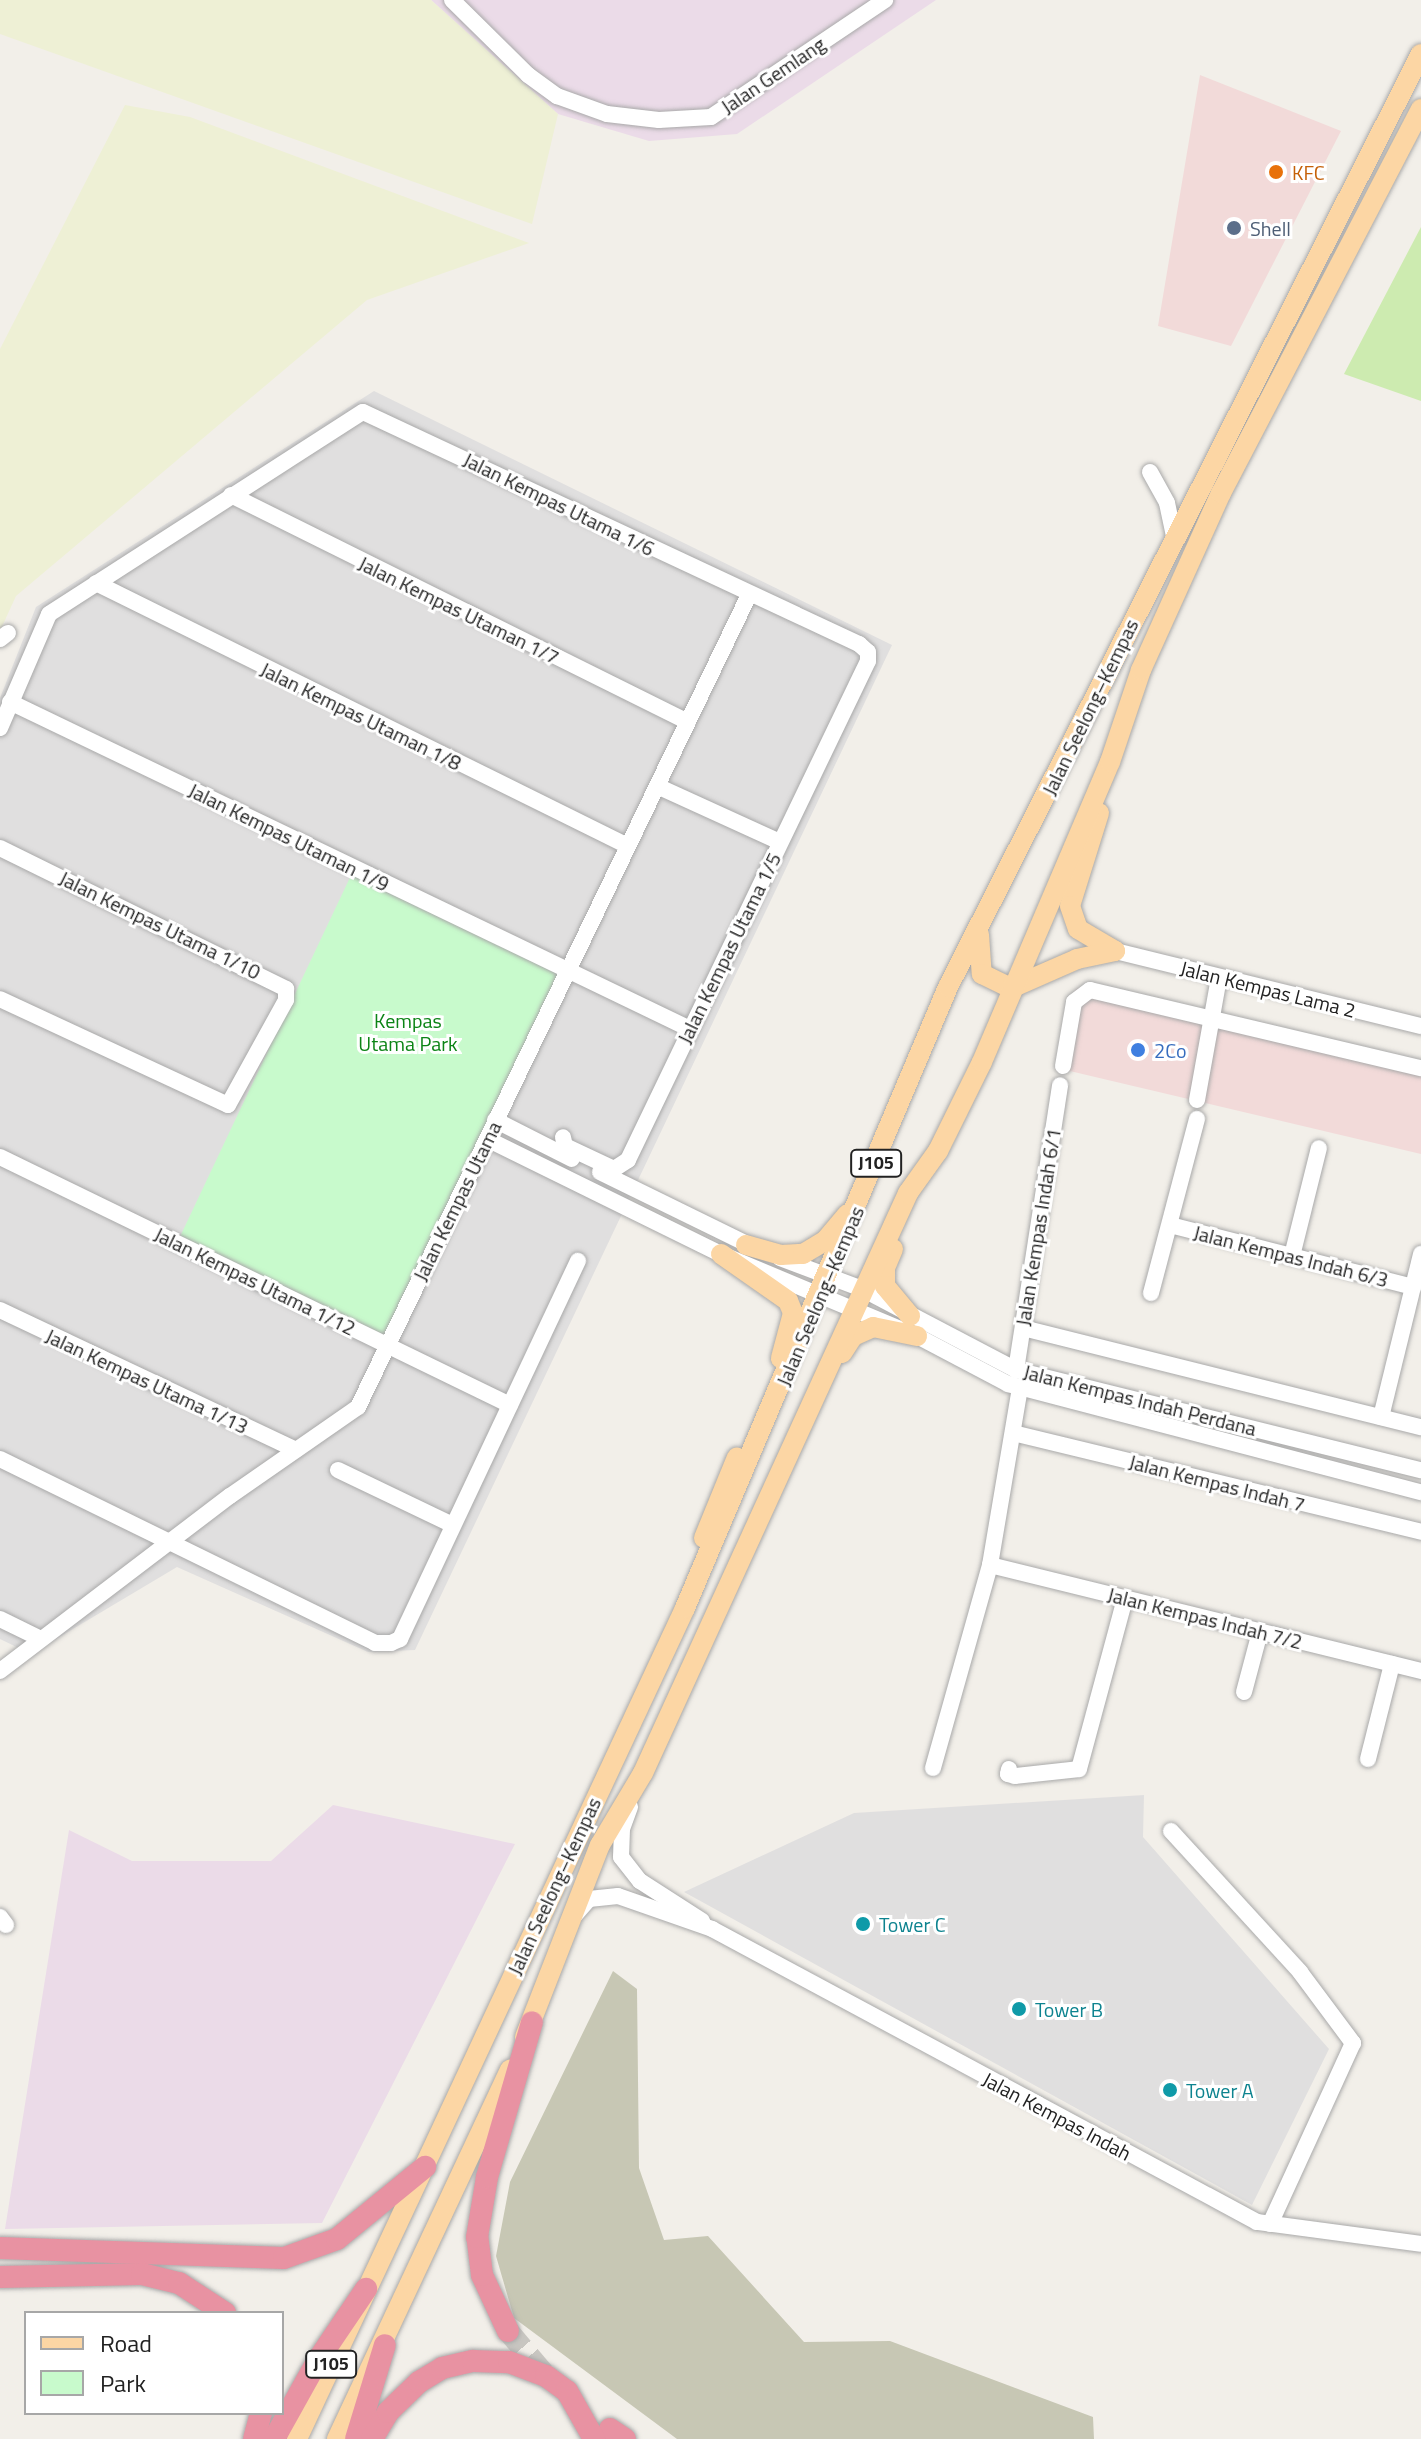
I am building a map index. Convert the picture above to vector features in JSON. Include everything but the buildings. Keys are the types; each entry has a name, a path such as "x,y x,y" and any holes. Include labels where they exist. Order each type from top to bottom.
{"highway":[{"path":"508,2331 482,2275 477,2237 487,2177 532,2022"},
{"path":"0,2248 284,2258 337,2239 425,2167"},
{"path":"0,2277 142,2274 179,2283 222,2311"},
{"path":"274,2439 318,2360 366,2289"},
{"path":"356,2439 385,2345"},
{"path":"372,2439 388,2412 419,2382 442,2368 473,2361 509,2362 546,2376 567,2391 610,2436"},
{"path":"254,2439 260,2415"}],"main road":[{"name":"Jalan Seelong–Kempas","path":"366,2289 685,1608 825,1285 948,987 1174,535 1421,54"},
{"name":"Jalan Seelong–Kempas","path":"385,2345 532,2022 565,1929 600,1845 643,1773 908,1193 938,1151 1110,762 1141,670 1221,493 1421,109"},
{"path":"1110,762 1070,906 1078,929 1115,951"},
{"path":"980,927 976,946 982,974 1011,988 1077,959 1115,951"},
{"path":"910,1316 889,1294 885,1268 938,1151"},
{"path":"746,1245 781,1255 817,1247 837,1229 866,1188"},
{"path":"685,1608 713,1506 768,1389 793,1313 779,1291 721,1254"},
{"path":"792,1449 853,1336 873,1327 917,1336"},
{"name":"J105","path":"297,2439 366,2289"},
{"name":"J105","path":"337,2439 385,2345"}],"street":[{"name":"Jalan Gemlang","path":"452,0 528,75 557,96 607,114 659,120 711,117 885,0"},
{"name":"Jalan Kempas Utama 1/6","path":"231,495 356,414 370,412 749,595 859,644 868,652 868,661"},
{"path":"1150,472 1167,503 1174,535"},
{"path":"0,728 49,614 231,495"},
{"name":"Jalan Kempas Utaman 1/7","path":"231,495 688,722"},
{"name":"Jalan Kempas Utaman 1/8","path":"96,583 628,846"},
{"name":"Jalan Kempas Utama","path":"0,1671 39,1638 358,1407 749,595"},
{"name":"Jalan Kempas Utama 1/5","path":"563,1137 565,1146 614,1169 623,1167 868,661"},
{"name":"Jalan Kempas Utaman 1/9","path":"10,702 690,1029"},
{"path":"657,786 780,842"},
{"name":"Jalan Kempas Utama 1/10","path":"0,848 286,989 286,1000 228,1105 0,999"},
{"name":"Jalan Kempas Lama 2","path":"1115,951 1421,1026"},
{"path":"1197,1100 1219,978"},
{"path":"1063,1066 1074,1002 1090,990 1421,1068"},
{"name":"Jalan Kempas Indah 6/1","path":"1016,1370 1060,1085"},
{"path":"1151,1293 1197,1119"},
{"path":"495,1120 648,1193 825,1285"},
{"path":"487,1139 721,1254 858,1298"},
{"path":"1292,1256 1319,1148"},
{"name":"Jalan Kempas Utama 1/12","path":"0,1157 510,1405"},
{"name":"Jalan Kempas Indah 6/3","path":"1170,1225 1413,1287"},
{"path":"1381,1417 1421,1254"},
{"path":"0,1459 375,1643 391,1643 400,1639 578,1261"},
{"name":"Jalan Kempas Indah Perdana","path":"858,1298 910,1316 1016,1370 1421,1470"},
{"name":"Jalan Kempas Indah Perdana","path":"858,1298 917,1336 1020,1388 1421,1492"},
{"name":"Jalan Kempas Utama 1/13","path":"0,1310 296,1450"},
{"path":"1023,1328 1421,1427"},
{"path":"933,1768 990,1565 1020,1388"},
{"name":"Jalan Kempas Indah 7","path":"1013,1433 1421,1532"},
{"path":"338,1470 453,1525"},
{"name":"Jalan Kempas Indah 7/2","path":"990,1565 1421,1671"},
{"path":"1009,1769 1008,1774 1015,1776 1079,1769 1125,1599"},
{"path":"0,1619 39,1638"},
{"path":"1244,1692 1260,1632"},
{"path":"1368,1759 1392,1664"},
{"path":"643,1773 622,1829 621,1857 640,1881 683,1905 712,1929"},
{"path":"1171,1831 1300,1972 1353,2043 1270,2224"},
{"path":"565,1929 584,1903 607,1896 648,1904 712,1929"},
{"name":"Jalan Kempas Indah","path":"712,1929 1092,2135 1270,2224 1421,2244"}],"shaded area":[{"path":"0,0 431,0 558,114 532,224 0,34"},
{"path":"431,0 936,0 737,134 649,141 558,114"},
{"path":"1200,75 1341,131 1231,346 1158,326"},
{"path":"125,105 190,117 529,243 367,300 16,596 0,631 0,349"},
{"path":"374,391 892,645 415,1650 368,1652 177,1567 31,1654 0,1639 0,698 36,607"},
{"path":"1091,983 1421,1063 1421,1154 1057,1068 1069,999 1076,989"},
{"path":"1144,1795 1143,1837 1329,2049 1252,2205 684,1892 854,1813"},
{"path":"333,1805 515,1844 322,2223 5,2229 69,1830 132,1861 271,1861"},
{"path":"613,1971 637,1989 639,2168 664,2240 708,2236 804,2342 890,2341 1093,2417 1094,2439 677,2439 514,2318 496,2256 510,2182"}],"green space":[{"path":"1421,227 1421,401 1344,374"},
{"name":"Kempas Utama Park","path":"354,869 568,971 387,1347 177,1243"}],"tunnel":[{"path":"508,2331 546,2376"}],"place":[{"name":"KFC","path":"1276,172"},
{"name":"Shell","path":"1234,228"},
{"name":"2Co","path":"1138,1050"},
{"name":"Tower C","path":"863,1924"},
{"name":"Tower B","path":"1019,2009"},
{"name":"Tower A","path":"1170,2090"}]}
